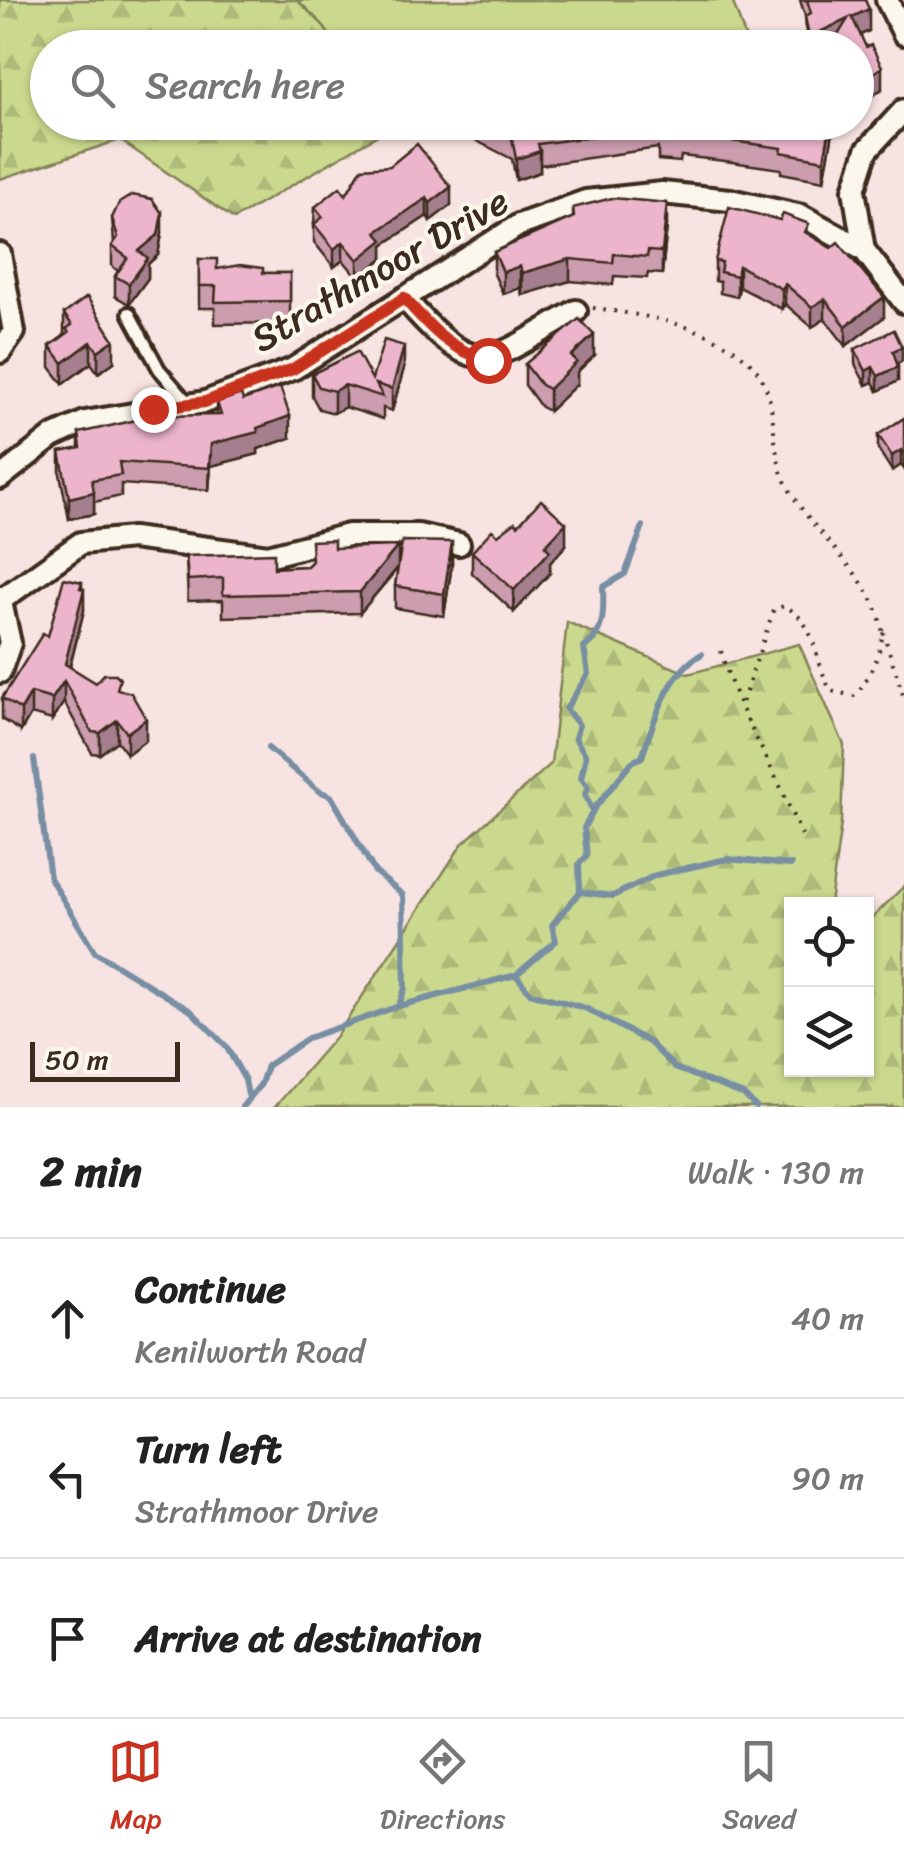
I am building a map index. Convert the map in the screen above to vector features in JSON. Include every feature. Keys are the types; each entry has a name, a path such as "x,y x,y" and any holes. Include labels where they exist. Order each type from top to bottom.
{"street":[{"path":"888,0 904,34"},
{"path":"904,110 868,150 857,171 856,219 864,250 904,302"},
{"name":"Strathmoor Drive","path":"0,478 52,437 85,422 190,404 293,369 520,225 586,201 643,195 730,200 802,216 864,250"},
{"path":"0,254 14,332 0,352"},
{"path":"404,298 437,336 463,354 488,360 522,346 576,311"},
{"path":"0,672 10,643 0,598 81,544 132,538 268,556 348,535 418,535 459,544"}],"lane":[{"path":"129,313 159,370 190,404"}],"path":[{"path":"576,311 594,307 695,331 743,356 757,370 768,385 783,479 814,530 864,587 884,632 904,698"},
{"path":"742,703 774,609 784,606 798,612 813,637 822,675 831,691 843,696 854,696 863,688 884,632"},
{"path":"721,651 731,690 742,703 752,737 777,777 780,795 804,839"}],"green space":[{"path":"0,0 297,0 326,30 30,30 30,140 120,140 0,179"},
{"path":"297,0 732,0 743,30 326,30"},
{"path":"120,140 369,140 234,219"},
{"path":"567,622 688,674 799,644 844,745 841,823 831,897 784,897 784,1077 874,1077 874,916 904,886 904,1107 275,1107 337,1035 462,844 551,764"}],"building":[{"path":"807,0 865,0 869,9 852,17 858,30 841,30 848,19 824,30 808,30 805,16 811,13"},
{"path":"874,51 882,67 874,73"},
{"path":"512,140 567,140 538,144 540,151 516,159"},
{"path":"725,140 828,140 824,160 781,152 782,148"},
{"path":"417,144 451,187 376,232 383,240 358,260 343,242 334,249 314,224 323,217 315,207 340,187 346,195 362,168 390,166"},
{"path":"132,195 152,199 162,213 158,235 139,251 148,258 129,284 115,276 128,258 112,246 118,237 112,218 119,203"},
{"path":"612,198 667,203 662,252 648,251 647,257 614,254 613,263 570,259 522,273 520,266 503,272 494,252 574,217 573,208"},
{"path":"729,207 780,220 783,214 809,224 805,232 831,248 838,242 884,297 846,326 825,299 812,307 785,284 782,289 739,266 737,276 720,272 722,262 715,261"},
{"path":"199,259 217,259 217,269 240,265 263,268 263,273 290,273 290,301 215,302 216,286 199,286"},
{"path":"87,297 114,340 98,351 91,342 63,363 50,346 69,332 66,329 72,325 64,314"},
{"path":"579,319 594,335 571,356 577,362 549,389 541,385 525,364"},
{"path":"894,330 902,347 893,351 898,367 878,376 873,367 866,371 855,349"},
{"path":"384,340 404,346 392,389 376,384 383,397 345,385 334,391 319,387 312,374 357,352 372,379"},
{"path":"280,387 290,416 257,428 258,432 211,444 209,468 119,462 121,475 92,480 94,492 69,498 60,452 81,448 79,433 154,416 221,415 217,402 241,394 243,400"},
{"path":"904,418 904,455 901,450 892,456 878,435"},
{"path":"541,500 566,523 545,546 550,551 514,590 472,552 492,530 498,535 515,522 518,525"},
{"path":"334,540 334,548 398,546 360,592 223,595 223,578 188,580 186,556 274,553 274,568 307,566 312,561 311,541"},
{"path":"402,541 452,542 444,594 395,586"},
{"path":"64,578 82,582 80,588 84,589 65,664 96,683 104,674 116,674 120,679 117,689 131,693 146,719 127,733 117,720 100,733 92,732 64,681 52,699 31,693 21,710 2,698 43,633 48,636"}],"waterway":[{"path":"242,1107 261,1084 267,1066 308,1038 399,1006 516,975 556,941 552,925 580,892 579,864 587,856 584,828 593,811 585,795 588,787 581,778 586,756 575,738 579,725 566,709 588,674 584,648 600,628 603,587 625,574 643,526"},
{"path":"593,810 632,762 642,757 671,685 702,654"},
{"path":"268,748 319,791 331,796 375,872 403,895 405,988 399,1005"},
{"path":"34,759 50,878 95,952 191,1011 226,1046 245,1080 248,1095"},
{"path":"580,892 613,896 656,875 727,859 791,865"},
{"path":"516,975 530,993 585,1008 649,1042 675,1068 744,1095 756,1107"}],"route":[{"path":"153,409 205,402 293,369 339,336 404,298 437,336 463,354 488,360"}]}
